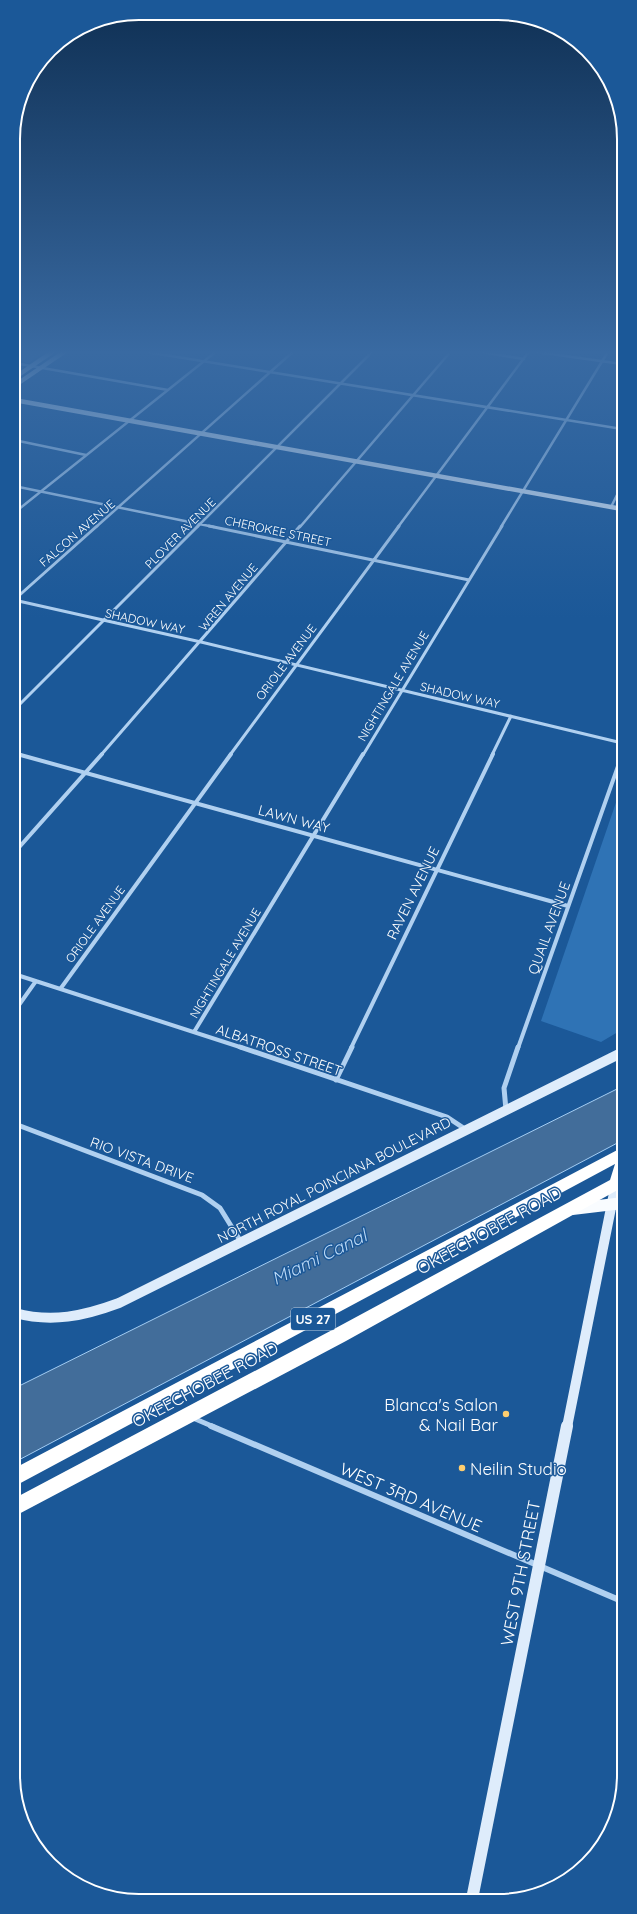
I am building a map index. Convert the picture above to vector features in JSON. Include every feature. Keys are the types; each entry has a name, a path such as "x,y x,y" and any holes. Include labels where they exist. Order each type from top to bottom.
{"highway":[{"name":"OKEECHOBEE ROAD","path":"20,1474 617,1162"},
{"name":"OKEECHOBEE ROAD","path":"20,1504 340,1335 566,1210 617,1184"}],"main road":[{"path":"566,1210 617,1204"}],"street":[{"path":"20,508 105,439"},
{"name":"FALCON AVENUE","path":"20,595 196,439"},
{"path":"233,439 617,508"},
{"name":"PLOVER AVENUE","path":"20,704 286,439"},
{"name":"WREN AVENUE","path":"20,846 201,642 376,439"},
{"name":"ORIOLE AVENUE","path":"61,988 295,666 465,439"},
{"name":"NIGHTINGALE AVENUE","path":"194,1032 554,439"},
{"path":"20,441 86,455"},
{"name":"CHEROKEE STREET","path":"20,487 469,580"},
{"path":"611,507 617,495"},
{"name":"SHADOW WAY","path":"20,601 201,642 295,666 617,742"},
{"name":"RAVEN AVENUE","path":"336,1080 511,716"},
{"name":"LAWN WAY","path":"20,755 568,906"},
{"name":"QUAIL AVENUE","path":"506,1110 504,1088 617,769"},
{"name":"ALBATROSS STREET","path":"20,976 194,1032 446,1117 454,1120 466,1130"},
{"path":"20,1004 36,981"},
{"name":"NORTH ROYAL POINCIANA BOULEVARD","path":"20,1314 32,1318 52,1319 82,1316 118,1303 617,1055"},
{"name":"RIO VISTA DRIVE","path":"20,1126 202,1195 220,1208 240,1242"},
{"name":"WEST 9TH STREET","path":"473,1894 540,1567 617,1209"},
{"name":"WEST 3RD AVENUE","path":"188,1416 617,1599"}],"shaded area":[{"path":"617,800 617,1033 601,1042 541,1021"}],"water":[{"name":"Miami Canal","path":"617,1089 617,1143 20,1459 20,1386"}],"place":[{"name":"Blanca's Salon & Nail Bar","path":"506,1414"},
{"name":"Neilin Studio","path":"462,1468"}]}
